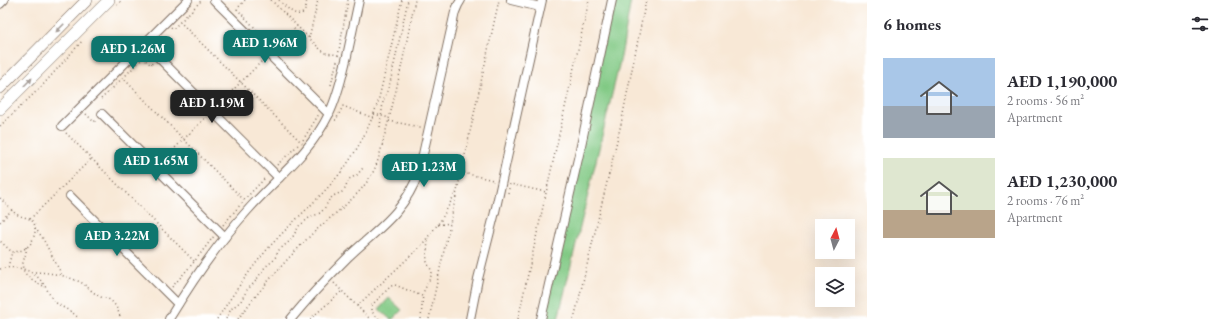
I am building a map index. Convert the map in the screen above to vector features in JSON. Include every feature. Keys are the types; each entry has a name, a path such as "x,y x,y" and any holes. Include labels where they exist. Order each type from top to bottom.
{"street":[{"path":"0,4 4,0"},
{"path":"0,88 87,0"},
{"path":"62,126 188,0"},
{"path":"214,0 272,51 329,114"},
{"path":"169,319 201,269 225,237 247,210 291,167 321,129 338,91 359,0"},
{"path":"291,319 335,270 390,220 400,209 411,190 419,172 455,12 461,0"},
{"path":"470,319 478,279 500,193 541,3 511,0"},
{"path":"541,319 580,150 612,0"},
{"path":"0,109 114,2"},
{"path":"158,57 279,178"},
{"path":"102,114 225,237"},
{"path":"70,196 178,304"}],"path":[{"path":"114,2 122,0"},
{"path":"167,22 173,29 200,2 199,0"},
{"path":"245,0 237,9 272,51"},
{"path":"271,0 320,49 347,57"},
{"path":"279,0 296,14 304,12 307,0"},
{"path":"309,38 318,0"},
{"path":"217,319 244,280 272,244 332,183 358,146 373,118 382,87 402,0"},
{"path":"380,127 382,102 390,83 408,0"},
{"path":"238,319 282,264 313,233 349,201 369,179 378,162 415,0"},
{"path":"429,319 499,0"},
{"path":"518,319 588,0"},
{"path":"574,319 621,124 646,0"},
{"path":"180,22 307,148"},
{"path":"161,162 297,26"},
{"path":"0,126 42,86 83,40"},
{"path":"110,78 117,84 143,58 151,65 158,57"},
{"path":"123,78 244,200 167,293"},
{"path":"329,114 336,120 343,106 373,118"},
{"path":"86,114 94,122 102,114"},
{"path":"374,114 420,127 419,134"},
{"path":"62,126 66,134 201,269"},
{"path":"30,219 91,159"},
{"path":"419,172 427,174 430,165 493,180 492,191 508,195 510,184 546,192"},
{"path":"226,319 231,309 241,301 247,290 255,282 265,267 276,257 279,250 291,240 299,226 324,209 329,200 333,196 342,192 350,179 363,168"},
{"path":"357,306 428,238 438,225 457,190"},
{"path":"0,198 12,210 19,215 30,219 35,225 35,228 42,237 62,275"},
{"path":"241,204 247,210"},
{"path":"0,222 12,210"},
{"path":"438,225 450,223"},
{"path":"0,241 12,252 20,251 32,241 35,228"},
{"path":"421,319 422,296 432,274 432,270 427,260 428,238"},
{"path":"22,268 27,253 26,247"},
{"path":"8,267 12,252"},
{"path":"0,269 8,267 22,268 31,272 42,282 55,302 69,310 79,319"},
{"path":"22,268 26,274 46,288"},
{"path":"31,272 62,275 81,283 98,296 110,301 116,307 121,319"},
{"path":"330,288 335,283 370,319"},
{"path":"379,319 372,312 372,305 393,285 422,296"},
{"path":"310,319 342,290"}],"green space":[{"path":"612,0 631,0 621,57 558,319 541,319"},
{"path":"389,298 402,310 393,319 390,319 379,309"}]}
